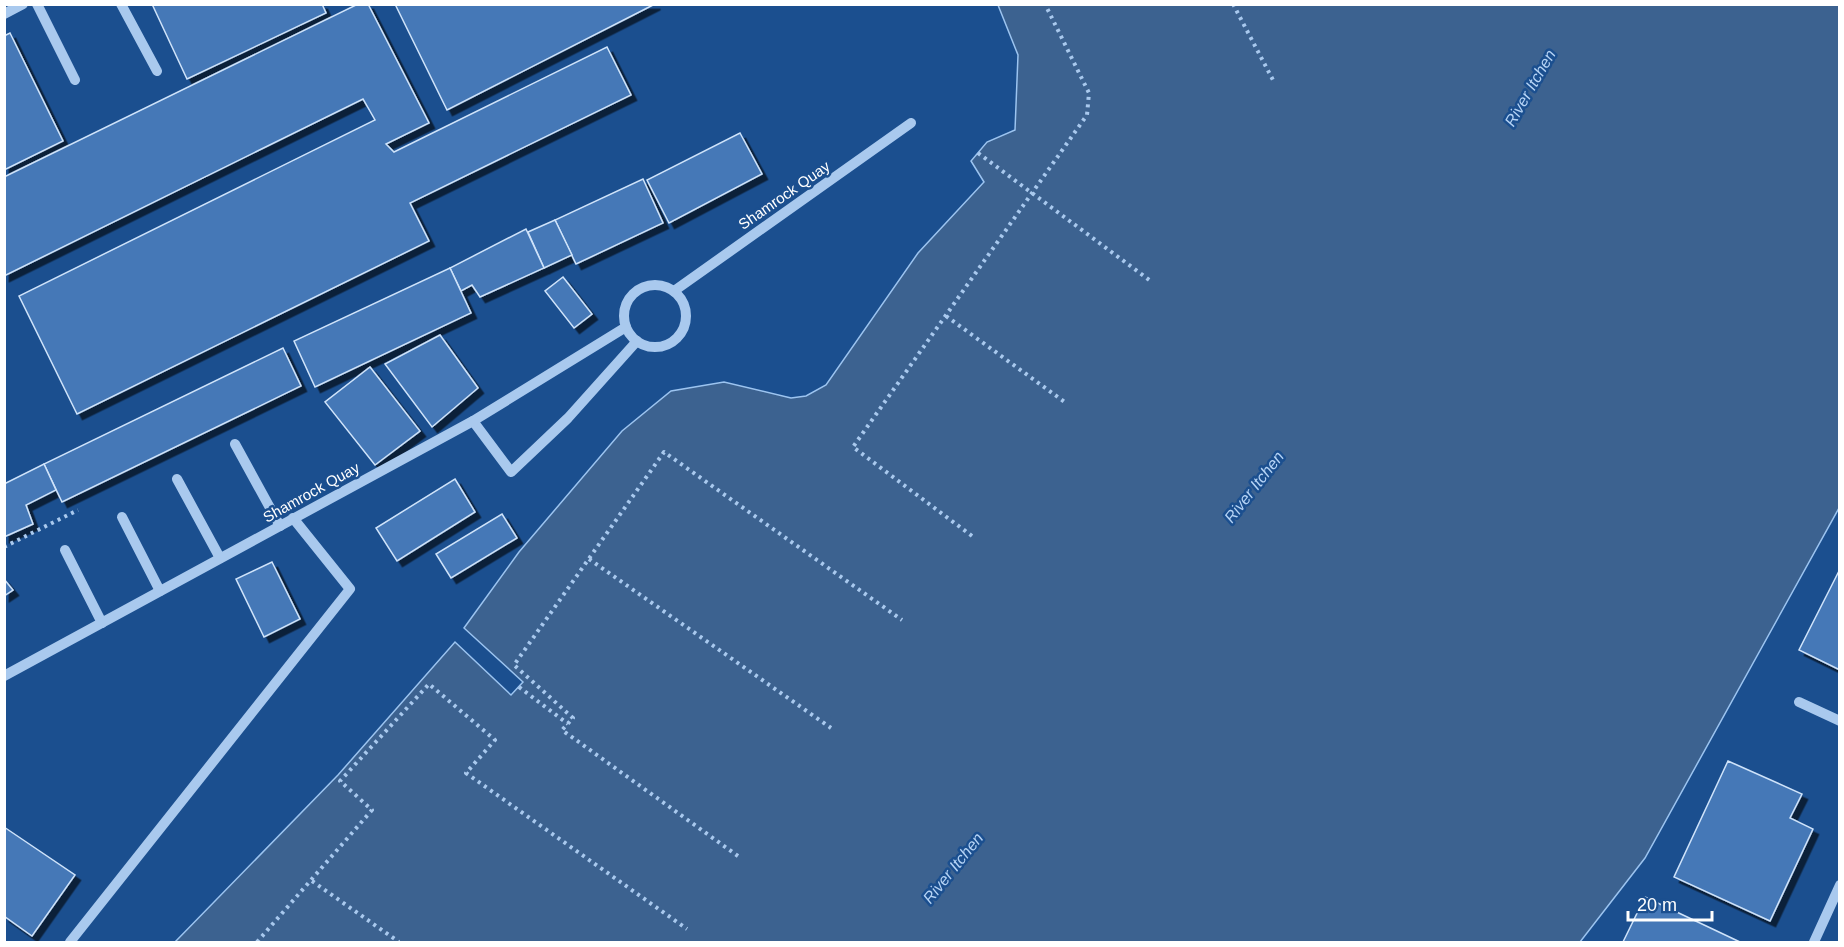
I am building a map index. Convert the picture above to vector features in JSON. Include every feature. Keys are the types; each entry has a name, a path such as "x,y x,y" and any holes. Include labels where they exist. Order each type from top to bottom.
{"lane":[{"path":"4,14 23,4"},
{"path":"37,4 75,80"},
{"path":"121,4 157,71"},
{"name":"Shamrock Quay","path":"674,291 911,123"},
{"path":"657,286 674,291 686,311 685,325 681,334 660,347 646,346 637,341 626,327 626,308 630,299 637,291 646,287 657,286"},
{"name":"Shamrock Quay","path":"4,676 473,421 626,327"},
{"path":"473,421 511,472 568,418 637,341"},
{"path":"235,444 280,526"},
{"path":"177,479 220,558"},
{"path":"122,517 160,591"},
{"path":"70,942 350,589 293,518"},
{"path":"65,550 102,623"},
{"path":"1799,702 1839,721"},
{"path":"1814,942 1839,885"}],"path":[{"path":"972,536 853,447 1087,115 1089,93 1045,4"},
{"path":"1233,4 1274,82"},
{"path":"978,153 1152,282"},
{"path":"946,316 1066,404"},
{"path":"738,856 562,730 573,718 514,665 664,452 902,620"},
{"path":"4,547 78,510"},
{"path":"589,559 831,728"},
{"path":"257,942 372,810 339,781 429,684 495,740 466,772 687,929"},
{"path":"519,687 568,724"},
{"path":"312,881 399,942"}],"water":[{"name":"River Itchen","path":"998,5 1839,5 1839,508 1645,858 1580,942 175,942 338,775 455,642 511,695 523,682 464,628 519,552 622,431 671,391 724,382 791,398 806,396 826,385 918,253 984,182 971,161 987,142 1015,130 1018,55"}],"building":[{"path":"152,4 322,4 326,13 187,79"},
{"path":"358,4 368,4 429,123 386,144 394,152 607,47 631,95 410,203 429,241 77,414 19,296 375,120 363,99 4,276 4,177"},
{"path":"395,4 655,4 447,110"},
{"path":"10,33 63,141 4,170 4,36"},
{"path":"740,133 762,174 669,223 647,180"},
{"path":"643,179 663,223 576,264 555,220"},
{"path":"555,220 572,255 544,268 528,232"},
{"path":"526,229 544,268 480,297 472,285 461,291 450,268"},
{"path":"450,268 471,313 315,387 294,341"},
{"path":"563,277 592,314 574,328 545,291"},
{"path":"440,335 478,388 432,427 385,364"},
{"path":"283,348 301,386 62,502 44,464"},
{"path":"370,367 420,431 375,465 325,402"},
{"path":"44,464 56,490 26,505 33,524 4,537 4,484"},
{"path":"455,479 475,512 397,561 376,528"},
{"path":"502,514 517,538 451,578 436,554"},
{"path":"272,562 300,619 264,637 236,579"},
{"path":"1840,569 1840,670 1799,650"},
{"path":"4,579 13,590 4,596"},
{"path":"1728,761 1802,794 1790,818 1813,829 1770,921 1674,877"},
{"path":"4,827 75,875 32,936 4,916"},
{"path":"1645,897 1740,942 1623,942"}]}
